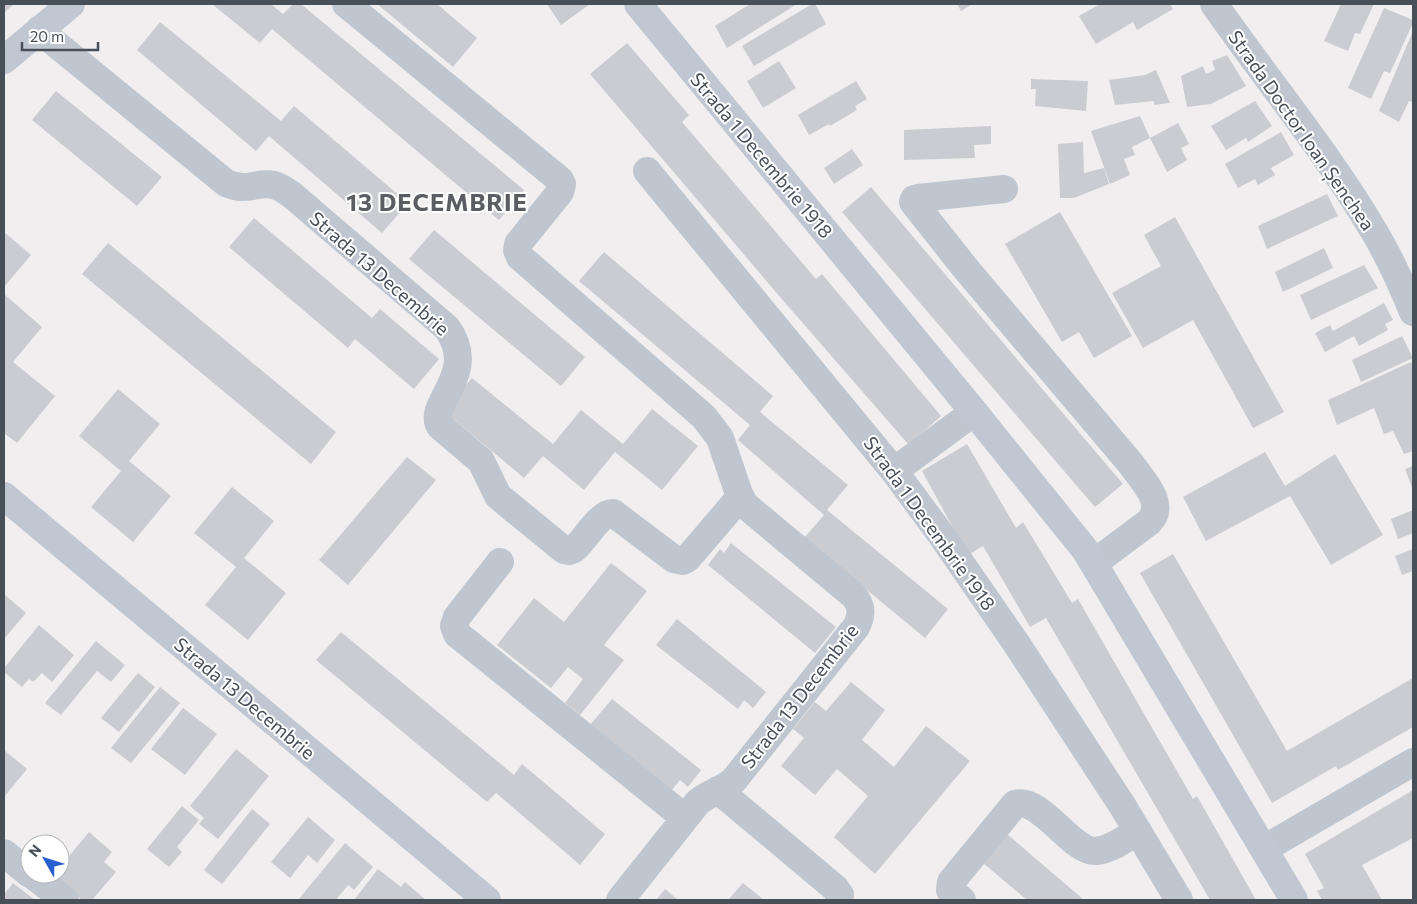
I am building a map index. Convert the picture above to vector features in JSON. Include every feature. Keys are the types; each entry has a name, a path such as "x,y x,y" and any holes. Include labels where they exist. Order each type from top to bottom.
{"street":[{"path":"4,60 71,4"},
{"name":"Strada 13 Decembrie","path":"346,4 561,182 560,192 518,244 517,250 520,257 709,422 720,438 740,497 750,510 859,602 861,612 856,627 734,780 701,800 620,900"},
{"name":"Strada 1 Decembrie 1918","path":"638,4 1076,538 1094,563 1180,711 1294,900"},
{"name":"Strada Doctor Ioan Șenchea","path":"1214,4 1350,192 1398,275 1413,312"},
{"name":"Strada 13 Decembrie","path":"39,30 226,183 239,188 270,184 284,190 447,328 455,340 458,364 452,383 438,410 437,421 440,426 481,461 498,496 564,550 574,549 602,518 610,512 674,559 683,561 688,558 740,497"},
{"name":"Strada 1 Decembrie 1918","path":"647,171 894,471 942,536 1016,643 1138,831 1179,900"},
{"path":"1004,189 918,198 914,199 913,202 960,262 1131,464 1150,493 1156,508 1152,519 1094,563"},
{"path":"894,471 974,412"},
{"name":"Strada 13 Decembrie","path":"4,496 475,897"},
{"path":"500,562 457,617 454,626 458,634 685,818"},
{"path":"1264,849 1413,762"},
{"path":"718,790 835,888 840,895 839,900"},
{"path":"962,900 950,890 951,882 1016,804 1023,802 1033,806 1081,846 1093,852 1106,849 1138,831"},
{"path":"4,854 20,866"},
{"path":"43,884 65,900"}],"building":[{"path":"4,4 14,4 4,13"},
{"path":"212,4 271,4 283,14 293,4 301,4 524,190 499,220 272,29 260,43"},
{"path":"377,4 437,4 477,38 453,67"},
{"path":"547,4 590,4 561,25"},
{"path":"750,4 797,4 727,48 715,26"},
{"path":"815,4 826,24 754,66 742,46"},
{"path":"957,4 973,4 961,11"},
{"path":"1100,4 1170,4 1173,9 1137,30 1133,22 1096,44 1079,16"},
{"path":"1341,4 1374,4 1360,34 1355,33 1348,51 1324,41"},
{"path":"1384,8 1413,20 1413,23 1390,73 1384,71 1371,99 1348,88"},
{"path":"160,22 281,121 294,106 408,203 382,233 269,136 256,151 137,50"},
{"path":"1413,31 1413,102 1409,101 1399,122 1379,111"},
{"path":"627,43 689,115 682,122 816,279 822,274 941,416 909,445 590,74"},
{"path":"1227,55 1246,86 1211,104 1187,107 1181,76 1203,66 1206,74 1215,70 1212,61"},
{"path":"779,61 796,88 763,108 747,81"},
{"path":"1156,70 1170,103 1154,105 1154,101 1115,105 1109,80 1145,75"},
{"path":"1031,79 1088,81 1086,111 1035,106 1036,89 1031,89"},
{"path":"856,81 867,99 855,106 857,110 830,126 829,124 809,135 798,115"},
{"path":"56,91 162,177 137,206 32,120"},
{"path":"1255,101 1272,126 1248,142 1246,138 1226,150 1211,126"},
{"path":"1140,116 1150,138 1132,147 1135,155 1124,159 1130,175 1110,184 1091,131"},
{"path":"1178,123 1189,144 1181,148 1187,160 1167,172 1150,138"},
{"path":"991,126 991,144 974,145 975,158 904,160 904,130"},
{"path":"1281,132 1294,155 1271,168 1275,175 1258,185 1255,179 1238,188 1225,164"},
{"path":"1083,142 1084,173 1104,168 1109,184 1074,198 1060,198 1058,144"},
{"path":"852,149 863,165 834,184 824,168"},
{"path":"871,187 1123,484 1095,507 842,212"},
{"path":"1327,194 1338,216 1267,249 1258,226"},
{"path":"1060,212 1132,336 1094,358 1079,332 1062,342 1005,244"},
{"path":"1175,217 1284,412 1253,428 1193,320 1143,348 1112,293 1161,266 1144,235"},
{"path":"254,218 372,318 380,309 439,359 414,389 355,339 348,348 229,247"},
{"path":"434,230 585,357 561,386 409,259"},
{"path":"4,232 31,255 4,287"},
{"path":"108,243 336,432 311,464 82,274"},
{"path":"1324,248 1333,268 1283,292 1275,272"},
{"path":"604,252 773,396 760,412 848,485 827,510 948,609 925,638 804,538 824,515 738,440 750,425 579,281"},
{"path":"1364,265 1378,288 1311,320 1300,295"},
{"path":"4,294 42,327 13,362 55,396 17,443 4,433"},
{"path":"1384,303 1393,320 1385,324 1388,330 1359,346 1354,336 1325,352 1315,333 1330,325 1333,331"},
{"path":"1402,336 1413,358 1361,382 1352,360"},
{"path":"1411,362 1413,368 1413,451 1404,454 1393,431 1384,434 1374,408 1337,425 1328,400"},
{"path":"472,378 553,444 581,410 623,444 652,409 698,446 662,490 615,452 584,490 543,456 524,478 444,411"},
{"path":"118,389 160,424 129,461 171,496 133,542 91,507 121,471 79,436"},
{"path":"967,444 1016,528 1023,522 1072,603 1078,599 1193,799 1197,796 1256,900 1210,900 1046,618 1030,627 983,546 968,555 922,471"},
{"path":"1265,452 1285,486 1335,454 1383,535 1331,565 1290,496 1206,541 1183,497"},
{"path":"407,457 436,480 348,585 319,560"},
{"path":"1413,466 1413,490 1405,469"},
{"path":"232,487 274,521 244,558 286,593 248,640 205,605 236,567 194,533"},
{"path":"1413,510 1413,533 1398,539 1391,519"},
{"path":"731,543 836,627 815,653 708,565 720,549 724,553"},
{"path":"1413,549 1413,571 1402,575 1395,556"},
{"path":"1173,554 1287,751 1413,678 1413,727 1338,770 1336,766 1272,803 1140,573"},
{"path":"611,563 647,591 604,645 624,660 580,715 565,703 583,679 568,667 551,688 497,645 534,598 564,622"},
{"path":"4,594 26,613 4,639"},
{"path":"677,619 766,692 753,708 744,700 738,709 656,645"},
{"path":"39,625 74,655 52,682 42,673 33,682 29,679 22,687 4,672 4,668"},
{"path":"341,632 514,775 522,764 605,834 580,865 496,793 487,802 316,660"},
{"path":"96,641 125,665 111,682 97,671 61,715 45,703"},
{"path":"138,673 155,687 119,732 101,718"},
{"path":"851,682 885,710 862,740 894,767 926,726 970,761 875,874 834,837 868,796 837,769 815,795 781,766 804,738 793,729 815,702 826,711"},
{"path":"160,687 180,703 131,763 111,748"},
{"path":"612,699 701,770 688,787 680,780 671,791 590,725"},
{"path":"183,708 217,734 185,775 151,749"},
{"path":"236,749 269,776 218,839 199,824 204,818 190,806"},
{"path":"4,750 27,769 4,797"},
{"path":"1413,790 1413,838 1362,865 1382,900 1322,900 1317,891 1324,888 1305,854"},
{"path":"182,806 199,820 177,847 182,852 169,867 147,849"},
{"path":"252,809 270,824 222,884 204,870"},
{"path":"308,817 335,840 317,863 308,855 290,878 271,862"},
{"path":"89,832 112,852 104,862 116,872 92,900 82,900 63,884 70,884 70,855"},
{"path":"1007,834 1084,900 1027,900 983,863"},
{"path":"345,843 373,867 354,890 348,885 336,900 298,900"},
{"path":"378,869 401,887 405,882 426,900 354,900"},
{"path":"13,883 35,900 4,900 4,892"},
{"path":"743,883 764,900 728,900"},
{"path":"665,889 678,900 656,900"}],"district":[{"name":"13 DECEMBRIE","path":"437,201"}]}
